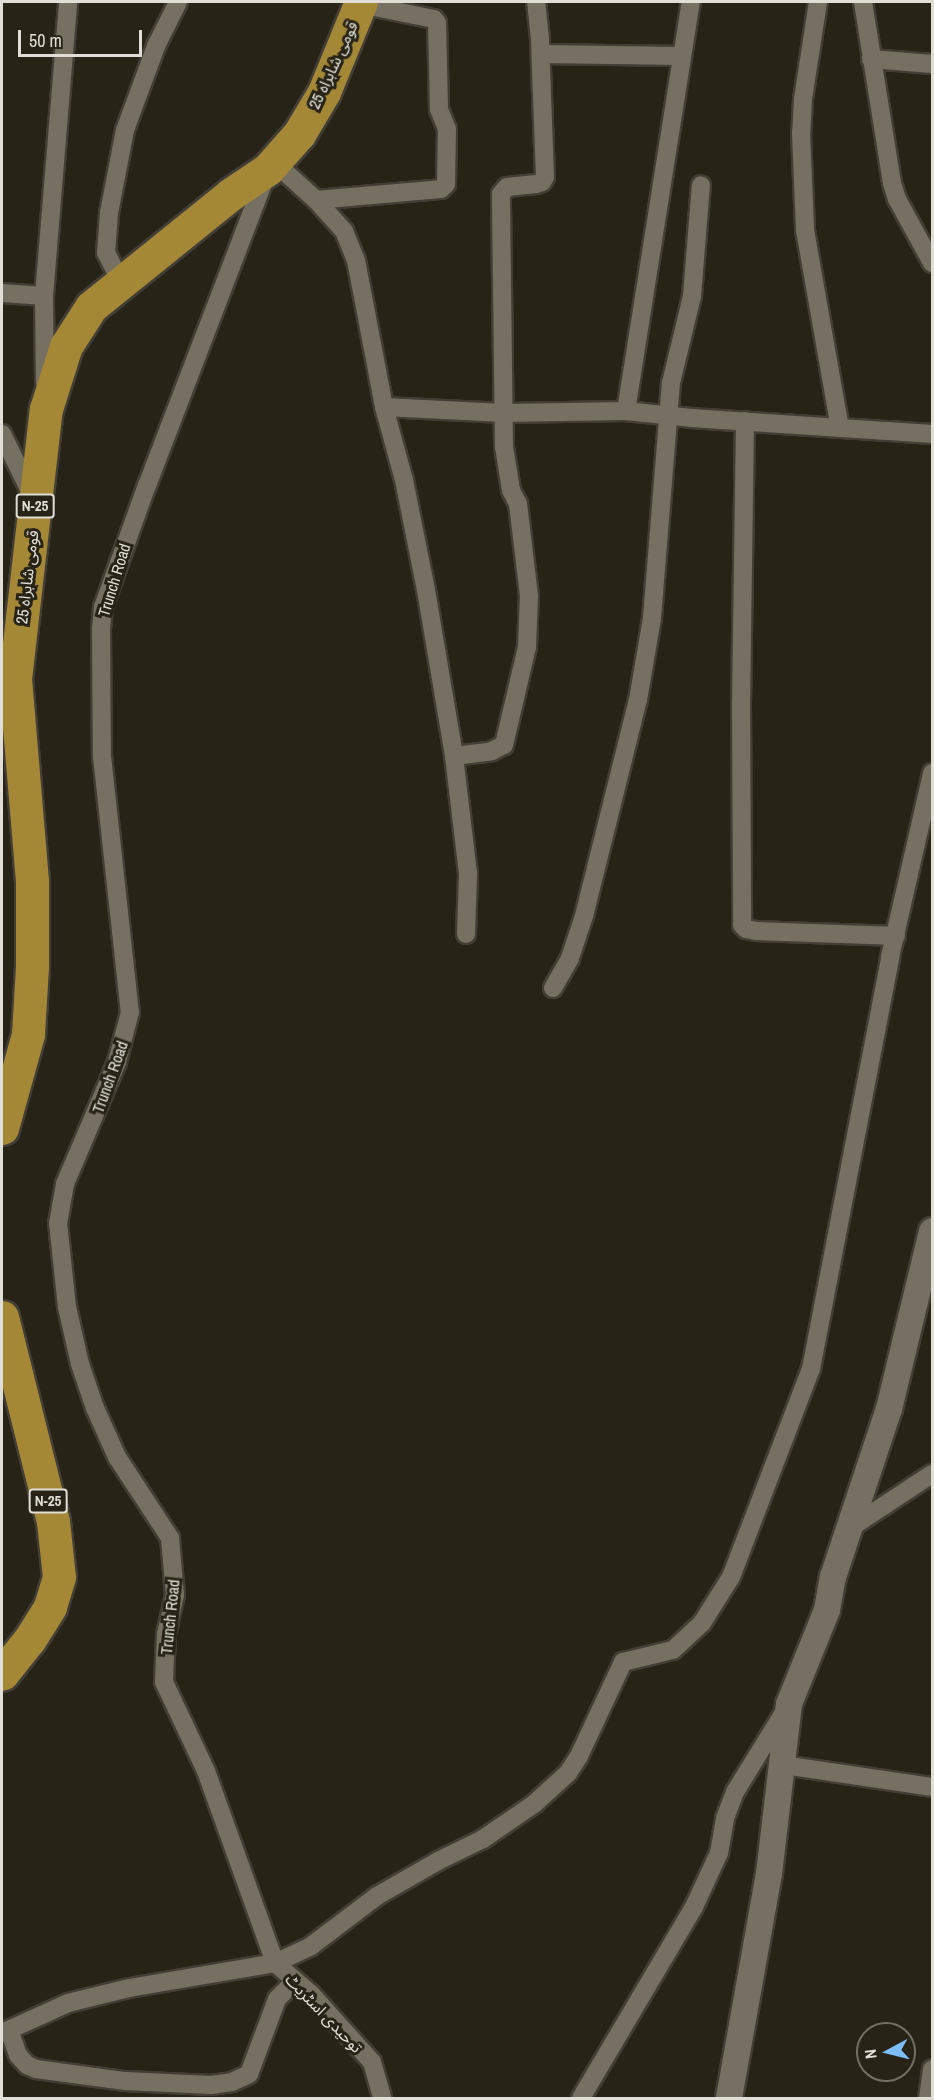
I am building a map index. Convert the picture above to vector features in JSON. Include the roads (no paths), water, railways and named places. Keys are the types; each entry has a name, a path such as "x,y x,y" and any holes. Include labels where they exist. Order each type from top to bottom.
{"highway":[{"name":"قومی شاہراہ 25","path":"2,1128 28,1034 33,967 32,881 15,679 46,409 66,346 91,307 231,194 271,165 298,134 324,92 361,3"},
{"name":"N-25","path":"2,1317 52,1521 59,1577 50,1607 29,1640 2,1674"}],"street":[{"path":"46,409 44,296 68,2"},
{"path":"121,282 106,253 109,213 125,130 156,46 178,2"},
{"path":"454,756 492,751 504,745 527,647 529,596 518,504 511,490 504,447 501,194 503,188 536,184 543,182 545,177 541,54 536,2"},
{"path":"626,411 691,2"},
{"path":"818,2 803,110 805,230 840,428"},
{"path":"863,2 892,183 897,199 933,263"},
{"path":"316,200 441,189 446,184 447,129 439,109 437,23 434,19 361,3"},
{"path":"541,54 681,56"},
{"path":"871,59 933,64"},
{"path":"271,165 316,200 344,231 353,249 384,407 415,535 454,756 468,874 465,934"},
{"name":"Trunch Road","path":"271,165 147,485 103,607 100,628 102,756 130,1012 117,1062 65,1184 58,1223 67,1307 80,1364 95,1408 117,1457 170,1538 175,1595 166,1634 164,1682 206,1771 275,1963"},
{"path":"553,987 570,958 584,916 638,699 652,618 667,415 675,365 692,296 701,184"},
{"path":"2,292 44,296"},
{"path":"384,407 504,413 626,411 933,434"},
{"path":"745,421 741,701 742,926 756,931 896,936"},
{"path":"2,434 36,502"},
{"path":"295,1981 277,1999 249,2074 232,2082 124,2090 27,2065 18,2055 5,2031 68,2003 129,1988 275,1963 311,1946 377,1896 438,1861 483,1839 534,1804 568,1773 579,1756 623,1662 673,1650 702,1623 732,1577 812,1369 896,936 933,774"},
{"path":"581,2098 694,1907 719,1853 725,1818 735,1792 789,1704 827,1610 833,1576 926,1293 933,1231"},
{"path":"850,1528 933,1474"},
{"path":"729,2098 769,1874 789,1704"},
{"path":"783,1765 933,1787"},
{"name":"توحیدی اسٹریٹ","path":"275,1963 311,1994 372,2062 382,2098"},
{"path":"928,2098 933,2069"}]}
